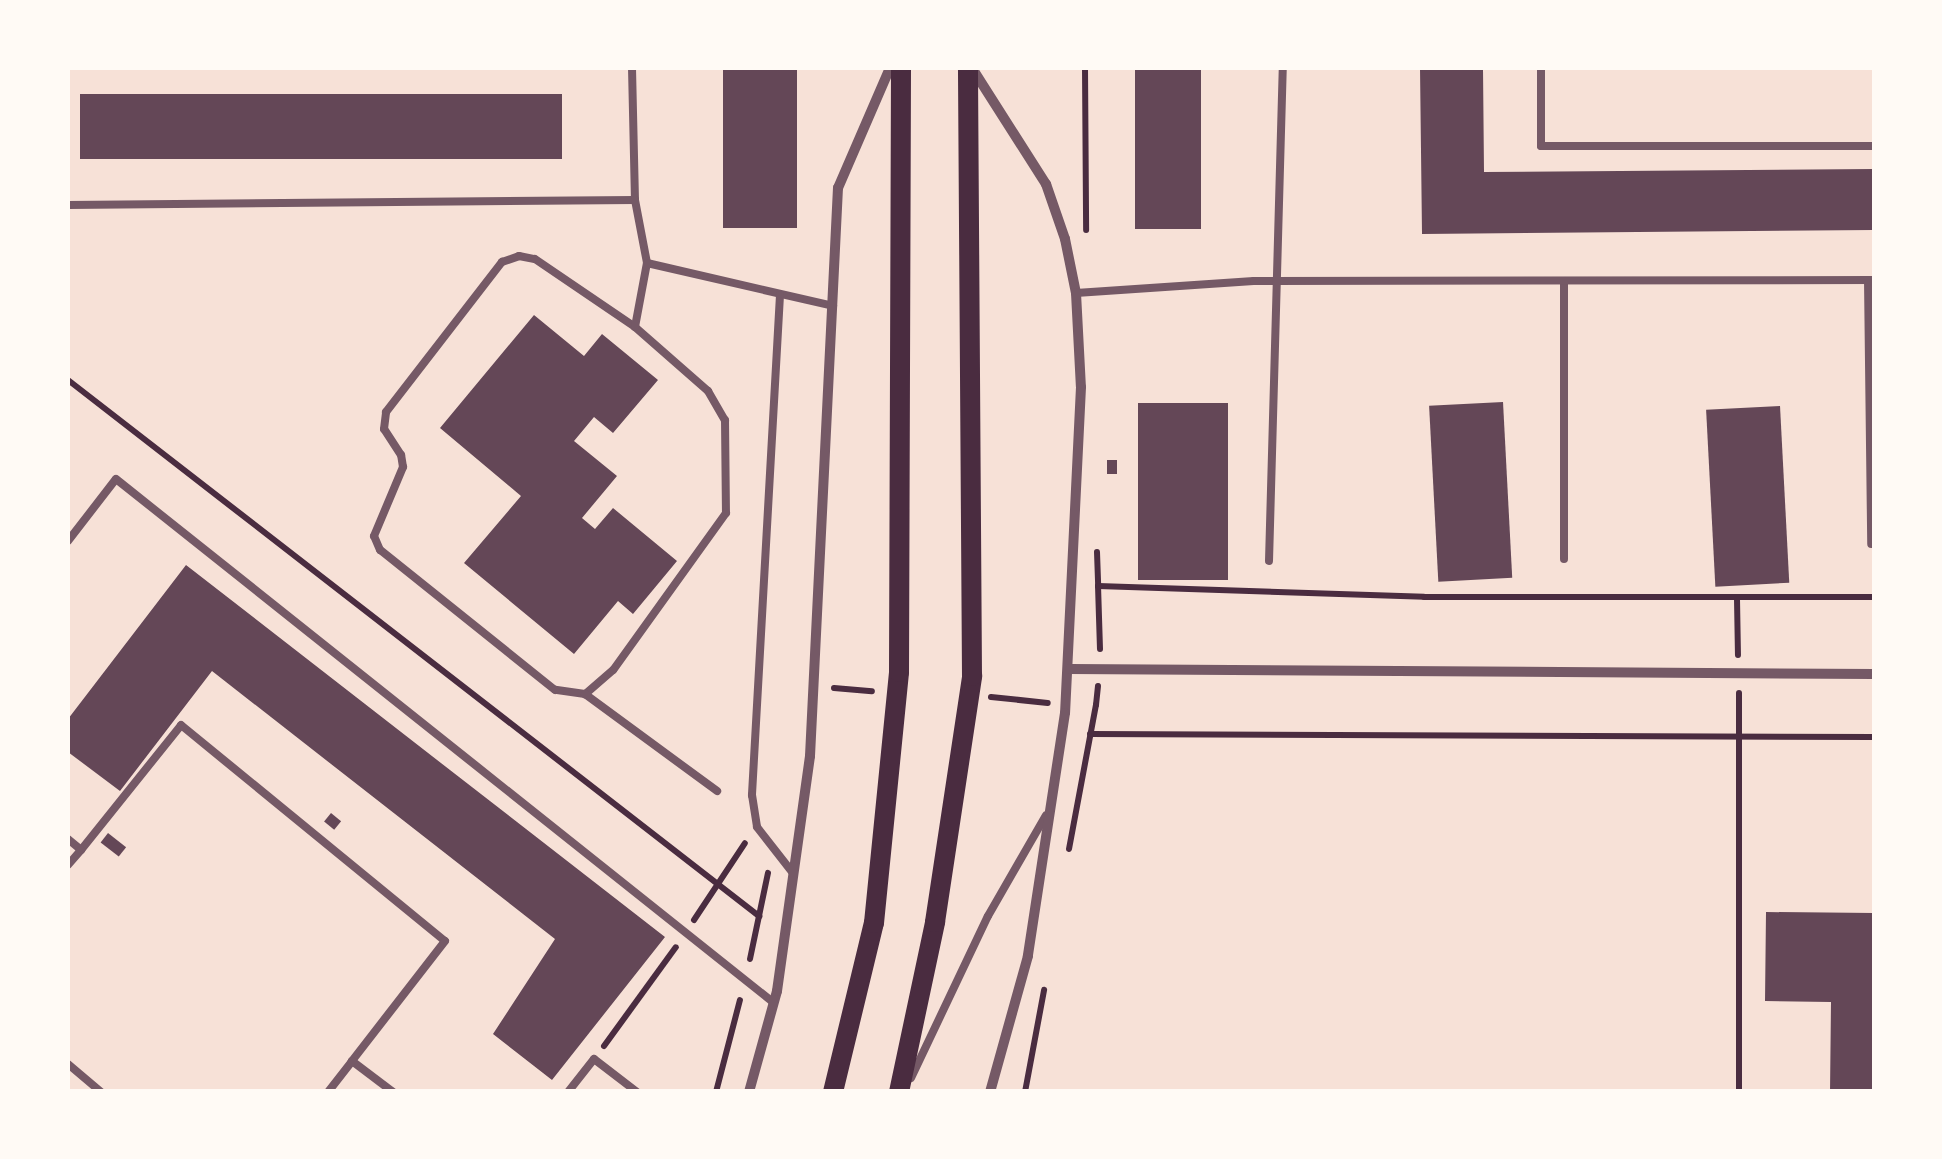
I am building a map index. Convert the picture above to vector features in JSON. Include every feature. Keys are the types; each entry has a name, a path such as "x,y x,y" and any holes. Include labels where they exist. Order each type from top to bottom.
{"main road":[{"path":"833,1092 874,923 898,692 901,68"},
{"path":"902,1092 935,922 972,676 970,68"}],"street":[{"path":"749,1092 774,1003 810,756 838,188 890,68"},
{"path":"970,68 1046,184 1065,239 1076,293 1081,386 1070,669 1028,956 990,1092"},
{"path":"1070,669 1874,674"}],"lane":[{"path":"632,68 634,200 646,263 635,327"},
{"path":"1270,561 1283,68"},
{"path":"1542,68 1541,146 1874,146"},
{"path":"68,206 634,200"},
{"path":"585,694 614,670 726,513 725,420 708,392 635,327 535,258 519,256 502,262 386,412 384,429 402,454 403,467 374,536 380,550 555,690 585,694 718,792"},
{"path":"646,263 833,306"},
{"path":"1076,293 1280,282 1871,280 1870,544"},
{"path":"1564,281 1564,559"},
{"path":"780,296 752,795 757,828 794,873"},
{"path":"68,541 116,479 774,1003"},
{"path":"68,865 181,725 446,941 328,1092"},
{"path":"902,1092 988,916 1046,816"},
{"path":"68,840 81,850"},
{"path":"568,1092 594,1059 637,1092"},
{"path":"352,1061 394,1092"},
{"path":"68,1064 101,1092"}],"path":[{"path":"68,380 759,916"},
{"path":"1096,705 1101,670 1098,586 1424,597 1874,597"},
{"path":"813,686 898,692"},
{"path":"1090,734 1874,736"},
{"path":"1739,1092 1740,738"},
{"path":"594,1059 757,828"}],"building":[{"path":"723,68 797,68 797,228 723,228"},
{"path":"1135,68 1201,68 1201,229 1135,229"},
{"path":"1420,68 1483,68 1484,172 1874,169 1874,230 1422,234"},
{"path":"80,94 562,94 562,159 80,159"},
{"path":"534,315 584,356 602,334 658,380 613,433 594,417 574,441 617,476 582,518 595,529 613,508 677,561 633,614 618,601 574,654 464,563 521,496 440,428"},
{"path":"1503,402 1512,578 1438,582 1429,406"},
{"path":"1138,403 1228,403 1228,580 1138,580"},
{"path":"1780,406 1789,583 1715,587 1706,410"},
{"path":"1107,460 1117,460 1117,474 1107,474"},
{"path":"186,565 665,937 552,1080 493,1034 555,939 212,671 120,791 68,752 68,719"},
{"path":"331,813 341,821 334,830 324,822"},
{"path":"108,833 126,847 119,857 101,842"},
{"path":"1766,912 1874,913 1874,1092 1830,1092 1831,1002 1765,1001"}]}
